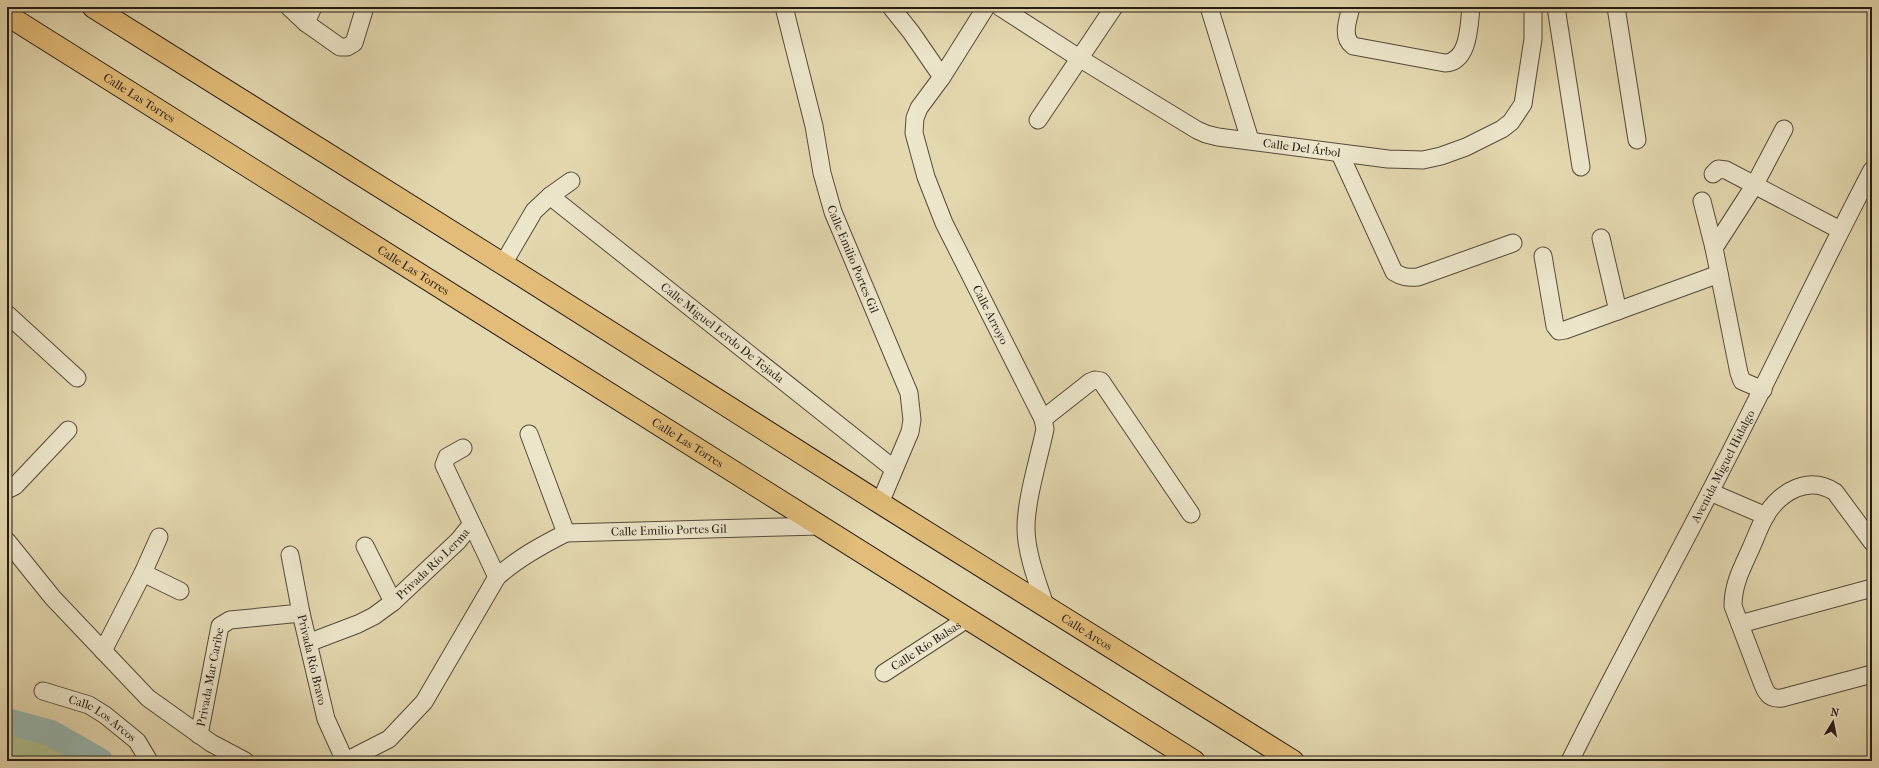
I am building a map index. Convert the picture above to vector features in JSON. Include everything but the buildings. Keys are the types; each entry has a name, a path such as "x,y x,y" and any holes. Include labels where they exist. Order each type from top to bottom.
{"main road":[{"path":"93,7 880,503"},
{"name":"Calle Las Torres","path":"7,15 819,526"},
{"name":"Calle Arcos","path":"880,503 1293,761"},
{"path":"819,526 1194,761"}],"street":[{"path":"289,7 306,24 340,47 347,47 354,43 365,7"},
{"path":"306,24 313,7"},
{"name":"Calle Emilio Portes Gil","path":"784,7 807,95 822,173 833,212 910,393 912,420 910,432 880,503"},
{"path":"891,7 911,32 942,77"},
{"name":"Calle Arroyo","path":"986,7 942,77 918,108 914,125 914,133 926,177 944,223 1043,419"},
{"name":"Calle Del Árbol","path":"1000,7 1078,58 1197,130 1218,137 1394,160 1423,160 1441,156 1466,147 1502,129 1511,122 1523,104 1533,39 1533,7"},
{"path":"1038,120 1078,58 1114,7"},
{"path":"1209,7 1250,140"},
{"path":"1351,7 1346,37 1348,43 1352,46 1445,63 1456,61 1464,48 1471,7"},
{"path":"1556,7 1581,167"},
{"path":"1616,7 1637,140"},
{"path":"1714,248 1754,186 1784,129"},
{"path":"1340,154 1394,272 1399,275 1405,277 1418,277 1512,243"},
{"path":"1713,174 1718,169 1726,170 1840,230"},
{"name":"Avenida Miguel Hidalgo","path":"1571,759 1763,390 1840,230 1872,170"},
{"path":"503,264 534,211 550,196 571,181"},
{"name":"Calle Miguel Lerdo De Tejada","path":"550,196 894,469"},
{"path":"1702,201 1714,248 1739,373 1742,381 1763,390"},
{"path":"1601,238 1618,311"},
{"path":"1543,256 1555,326 1559,331 1718,274"},
{"path":"7,314 77,378"},
{"path":"1046,608 1035,574 1026,529 1027,512 1045,429 1043,419 1090,382 1096,380 1103,382 1191,514"},
{"path":"7,490 15,486 68,430"},
{"path":"346,761 389,739 424,702 497,577 512,563 566,533 529,434"},
{"path":"463,448 446,457 444,465 471,525 497,577"},
{"path":"1872,542 1835,492 1818,484 1806,484 1793,488 1775,502 1766,516 1736,581 1733,595 1733,606 1766,692 1769,696 1775,699 1872,674"},
{"path":"1710,492 1766,516"},
{"name":"Privada Río Lerma","path":"308,643 358,624 374,616 393,602 458,541 471,525"},
{"name":"Calle Emilio Portes Gil","path":"566,533 819,526"},
{"path":"103,650 143,573 159,537"},
{"path":"7,541 53,598 148,698 199,735 245,761"},
{"path":"365,546 393,602"},
{"name":"Privada Río Bravo","path":"290,555 301,613 326,719 346,761"},
{"path":"143,573 180,591"},
{"path":"1740,624 1872,588"},
{"name":"Privada Mar Caribe","path":"199,735 217,635 220,626 230,620 301,613"},
{"name":"Calle Río Balsas","path":"884,673 967,619"},
{"name":"Calle Los Arcos","path":"43,691 89,705 106,715 137,741 149,761"}],"green space":[{"path":"7,721 51,733 100,761 7,761"}],"waterway":[{"path":"7,721 51,733 100,761"}]}
